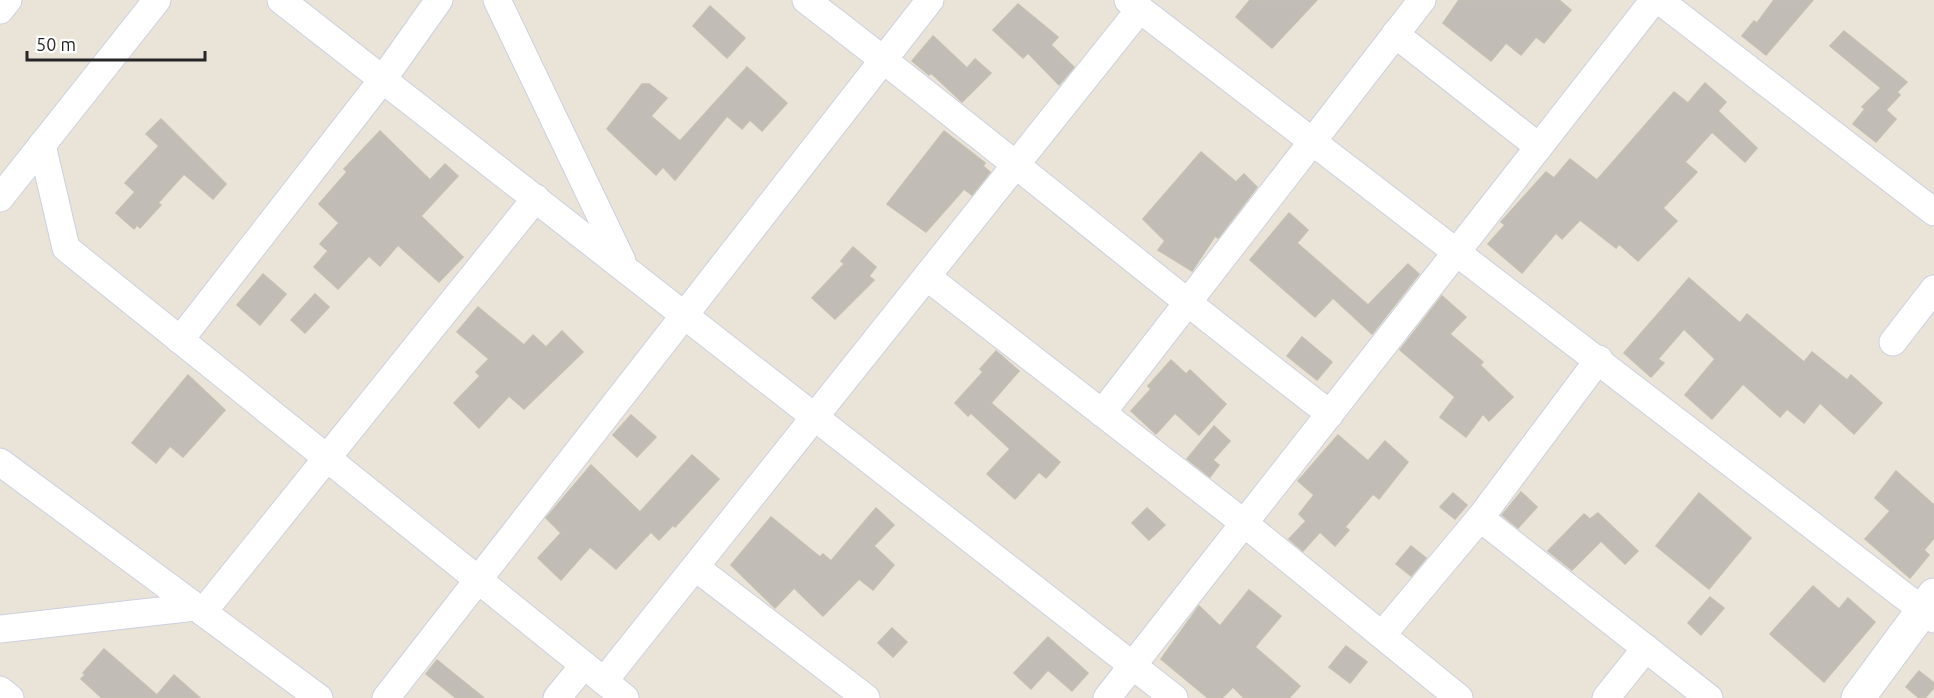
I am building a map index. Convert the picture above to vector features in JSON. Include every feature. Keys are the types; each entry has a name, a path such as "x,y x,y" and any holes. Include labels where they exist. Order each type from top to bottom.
{"street":[{"path":"0,10 8,0"},
{"path":"0,198 157,0"},
{"path":"281,0 1174,698"},
{"path":"180,340 383,80 440,0"},
{"path":"497,0 625,268"},
{"path":"806,0 884,59 1187,304 1330,414"},
{"path":"386,698 930,0"},
{"path":"1102,413 1422,0"},
{"path":"1107,698 1654,0"},
{"path":"1659,0 1934,212"},
{"path":"557,698 594,673 695,567 1016,166 1134,4 1930,608 1858,698"},
{"path":"1395,34 1539,147"},
{"path":"42,146 66,248 625,698"},
{"path":"0,629 199,609 326,459 536,198"},
{"path":"927,277 1244,523 1459,698"},
{"path":"1893,342 1934,290"},
{"path":"1382,635 1480,518 1599,359"},
{"path":"0,462 319,698"},
{"path":"1480,518 1709,698"},
{"path":"695,567 867,698"},
{"path":"1606,698 1646,648"},
{"path":"0,690 10,698"}],"building":[{"path":"1250,0 1317,0 1272,48 1236,17"},
{"path":"1459,0 1559,0 1571,10 1544,43 1536,37 1521,55 1506,43 1491,61 1443,23"},
{"path":"1774,0 1813,0 1766,55 1742,36 1754,21 1757,23"},
{"path":"1018,4 1058,37 1051,45 1074,67 1059,85 1028,53 1023,58 993,30"},
{"path":"710,6 745,38 727,58 693,26"},
{"path":"1844,31 1907,82 1897,92 1900,95 1886,110 1896,119 1876,142 1853,124 1865,109 1862,107 1881,88 1830,46"},
{"path":"933,36 967,68 975,59 991,73 962,102 931,73 929,75 912,61"},
{"path":"747,67 787,103 762,131 750,120 742,129 727,116 675,180 663,167 656,175 607,129 642,84 649,84 667,98 651,116 680,141"},
{"path":"1705,83 1726,102 1718,111 1757,148 1745,162 1712,132 1685,162 1697,172 1663,208 1677,221 1638,261 1619,244 1616,248 1580,220 1562,239 1556,233 1522,273 1488,244 1505,225 1501,222 1546,172 1554,178 1570,159 1597,180 1674,92 1688,103"},
{"path":"161,119 226,184 213,199 184,174 158,203 161,205 140,228 137,225 134,229 116,213 135,192 125,183 159,146 146,134"},
{"path":"380,131 430,180 445,164 458,176 421,216 463,257 439,282 398,245 380,266 369,256 338,289 314,267 328,251 320,244 339,223 319,204 347,172 344,169"},
{"path":"944,131 985,163 983,166 990,172 972,195 964,189 926,232 887,204"},
{"path":"1201,152 1236,182 1244,174 1257,187 1218,238 1215,236 1192,271 1158,250 1165,241 1143,219"},
{"path":"1289,213 1308,230 1297,243 1368,305 1408,264 1419,274 1372,334 1333,298 1315,317 1250,260"},
{"path":"853,247 876,267 869,276 874,280 835,319 812,298 844,264 841,261"},
{"path":"263,274 286,294 260,325 237,305"},
{"path":"1689,278 1740,323 1747,314 1804,362 1812,352 1847,380 1851,375 1882,403 1854,434 1820,403 1804,423 1787,409 1780,417 1743,384 1712,419 1685,395 1715,359 1684,329 1658,359 1664,363 1651,377 1624,353"},
{"path":"315,294 329,307 305,333 291,320"},
{"path":"1442,296 1466,317 1450,334 1483,362 1480,365 1513,397 1489,421 1483,414 1466,437 1440,417 1455,397 1400,350"},
{"path":"478,307 524,345 533,335 546,347 562,331 583,352 524,409 509,396 479,428 454,403 480,376 476,372 489,359 457,332"},
{"path":"1302,337 1332,362 1317,380 1287,356"},
{"path":"996,351 1019,371 991,403 1060,462 1046,478 1039,472 1015,499 987,474 1010,449 971,413 968,416 955,403 983,372 980,369"},
{"path":"1171,360 1186,374 1190,370 1226,404 1199,435 1175,413 1156,434 1131,411 1151,389 1148,386"},
{"path":"188,375 225,410 183,457 170,446 156,463 132,443"},
{"path":"631,415 656,437 637,457 613,435"},
{"path":"1214,426 1230,441 1213,460 1219,465 1210,477 1187,459"},
{"path":"1338,435 1368,461 1385,441 1408,462 1379,499 1373,494 1345,527 1349,530 1335,546 1320,532 1303,551 1289,539 1306,521 1299,514 1314,495 1298,481"},
{"path":"692,455 719,479 675,527 673,525 659,540 651,532 616,569 590,547 561,580 538,558 561,533 546,518 591,465 640,512"},
{"path":"1896,471 1934,505 1934,538 1924,550 1929,555 1910,578 1865,539 1890,511 1875,498"},
{"path":"1521,492 1537,507 1518,528 1502,515"},
{"path":"1453,493 1467,505 1455,519 1440,507"},
{"path":"1699,493 1751,538 1709,589 1656,546"},
{"path":"876,508 894,525 874,546 894,565 873,590 859,579 823,616 794,588 775,608 731,565 771,517 820,557 823,554 831,561"},
{"path":"1147,508 1165,525 1149,540 1132,523"},
{"path":"1598,513 1638,551 1625,564 1601,541 1572,570 1548,551 1584,514 1590,519"},
{"path":"1411,546 1426,558 1411,576 1396,564"},
{"path":"1813,586 1839,609 1848,598 1875,622 1824,682 1770,634"},
{"path":"1249,590 1281,616 1255,647 1300,686 1289,698 1244,698 1233,687 1222,698 1208,698 1161,659 1199,606 1220,626"},
{"path":"1710,597 1724,608 1701,635 1688,623"},
{"path":"892,628 907,642 893,657 878,643"},
{"path":"1048,637 1088,673 1072,691 1048,670 1031,689 1014,673"},
{"path":"1346,646 1367,662 1350,683 1329,667"},
{"path":"104,649 157,695 174,675 200,698 102,698 81,679 85,675 83,673"},
{"path":"437,660 484,698 456,698 426,674"},
{"path":"1919,671 1934,683 1934,688 1925,698 1919,698 1906,687"}]}
